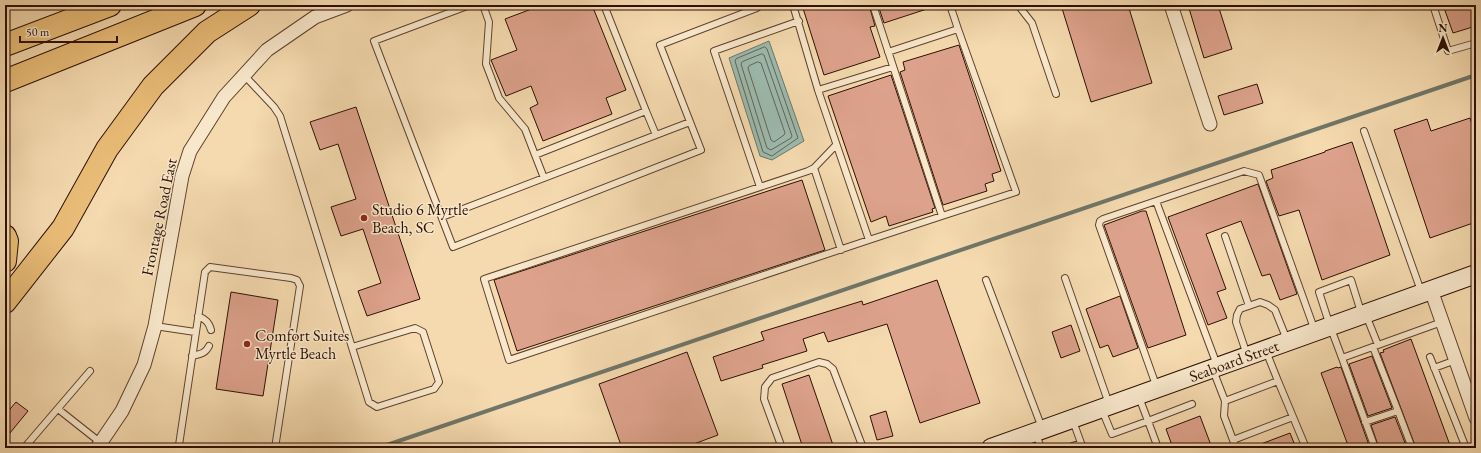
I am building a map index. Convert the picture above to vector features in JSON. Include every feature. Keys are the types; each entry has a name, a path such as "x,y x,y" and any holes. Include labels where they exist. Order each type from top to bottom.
{"highway":[{"path":"5,45 110,5"},
{"path":"5,81 196,5"},
{"path":"5,302 63,228 107,149 153,86 207,32 248,5"},
{"path":"5,236 5,261"}],"street":[{"name":"Frontage Road East","path":"99,445 122,411 144,365 155,326 182,176 190,151 224,98 267,50 315,17 347,5"},
{"path":"1171,5 1210,124"},
{"name":"Seaboard Street","path":"992,448 1040,437 1073,419 1476,274"},
{"path":"1426,292 1442,322 1476,418"}],"lane":[{"path":"470,5 374,41 453,247 701,150 660,45 757,8 756,5"},
{"path":"483,5 489,22 486,64 499,98 525,129 544,178"},
{"path":"604,5 656,135"},
{"path":"793,5 818,90 869,240"},
{"path":"873,5 942,216"},
{"path":"836,145 814,168 484,279 509,360 1016,192 950,5"},
{"path":"1018,5 1032,23 1056,94"},
{"path":"1433,5 1448,51 1476,42"},
{"path":"760,187 714,51 798,21"},
{"path":"888,52 958,28"},
{"path":"818,90 893,67"},
{"path":"244,75 274,106 280,116 369,402 377,407 434,389 439,382 422,332 415,328 352,347"},
{"path":"534,155 646,112"},
{"path":"442,217 690,122"},
{"path":"1364,131 1426,292"},
{"path":"814,168 841,250"},
{"path":"1157,388 1099,225 1100,221 1244,170 1259,175 1322,329 1342,358 1375,448"},
{"path":"1156,201 1215,368 1225,401 1224,416 1236,448"},
{"path":"1225,236 1249,306"},
{"path":"182,448 179,445 195,332 205,272 210,267 291,278 297,280 300,286 275,448"},
{"path":"1065,278 1106,407 1112,434 1192,404"},
{"path":"986,280 1040,437"},
{"path":"1322,329 1319,292 1351,280 1412,448"},
{"path":"1248,356 1236,322 1240,309 1260,302 1268,305 1275,310 1288,341"},
{"path":"198,316 205,319 211,330"},
{"path":"1342,358 1442,322"},
{"path":"155,326 195,332"},
{"path":"192,356 206,351 209,346"},
{"path":"1266,349 1306,448"},
{"path":"1430,357 1466,448"},
{"path":"1434,368 1456,360"},
{"path":"782,448 764,399 765,387 772,378 818,362 827,364 833,369 863,448"},
{"path":"24,448 90,371"},
{"path":"1225,401 1278,381"},
{"path":"1138,395 1158,448"},
{"path":"58,409 99,445"},
{"path":"1366,422 1398,411"},
{"path":"1233,440 1293,417"},
{"path":"1067,448 1081,443 1073,419"}],"water":[{"path":"769,41 804,141 772,160 760,156 729,58"}],"building":[{"path":"542,5 592,5 626,90 606,98 612,114 543,141 530,108 538,104 531,86 506,96 491,60 517,50 505,19"},
{"path":"802,5 869,5 875,26 870,27 880,57 824,75"},
{"path":"878,5 933,5 933,7 884,23"},
{"path":"1061,5 1128,5 1152,83 1091,102"},
{"path":"1188,5 1218,5 1232,49 1204,58"},
{"path":"1443,5 1476,5 1476,26 1453,33"},
{"path":"959,45 1001,171 992,174 994,181 985,184 987,191 943,205 900,72 905,70 903,62"},
{"path":"891,75 935,208 932,209 933,212 889,226 886,216 871,222 828,96"},
{"path":"1257,84 1263,103 1224,115 1218,96"},
{"name":"Studio 6 Myrtle Beach, SC","path":"356,107 420,299 367,316 358,291 381,283 363,229 341,236 331,207 356,199 338,144 320,150 310,122"},
{"path":"1470,118 1476,136 1476,222 1430,238 1394,130 1427,119 1431,131"},
{"path":"1352,142 1390,255 1322,280 1299,210 1279,216 1266,181 1273,178 1271,170"},
{"path":"802,180 825,250 517,351 494,280"},
{"path":"1258,184 1297,294 1280,300 1270,274 1262,276 1241,221 1206,234 1226,289 1217,292 1227,318 1208,325 1168,217"},
{"path":"1142,211 1146,211 1186,335 1148,348 1104,225"},
{"path":"937,280 980,403 920,423 887,324 828,342 824,332 803,339 807,351 762,365 763,368 721,381 713,357 764,340 761,332 862,301 863,305"},
{"name":"Comfort Suites Myrtle Beach","path":"231,292 278,300 263,396 216,389"},
{"path":"1120,296 1138,348 1113,357 1108,345 1100,348 1086,309"},
{"path":"1071,325 1080,351 1061,358 1052,332"},
{"path":"1411,339 1451,448 1416,448 1380,353 1384,352 1383,350"},
{"path":"687,352 718,435 683,448 622,448 599,384"},
{"path":"1372,356 1392,408 1368,416 1349,364"},
{"path":"1341,367 1370,448 1349,448 1321,373"},
{"path":"809,375 834,448 803,448 782,384"},
{"path":"16,402 28,411 5,439 5,415"},
{"path":"886,411 893,436 877,440 870,416"},
{"path":"1200,416 1212,448 1173,448 1166,429"},
{"path":"1395,417 1407,448 1379,448 1371,425"},
{"path":"1290,433 1296,448 1253,448 1253,447"}],"waterway":[{"path":"378,448 1476,75"}],"place":[{"name":"Studio 6 Myrtle Beach, SC","path":"364,218"},
{"name":"Comfort Suites Myrtle Beach","path":"247,344"}]}
